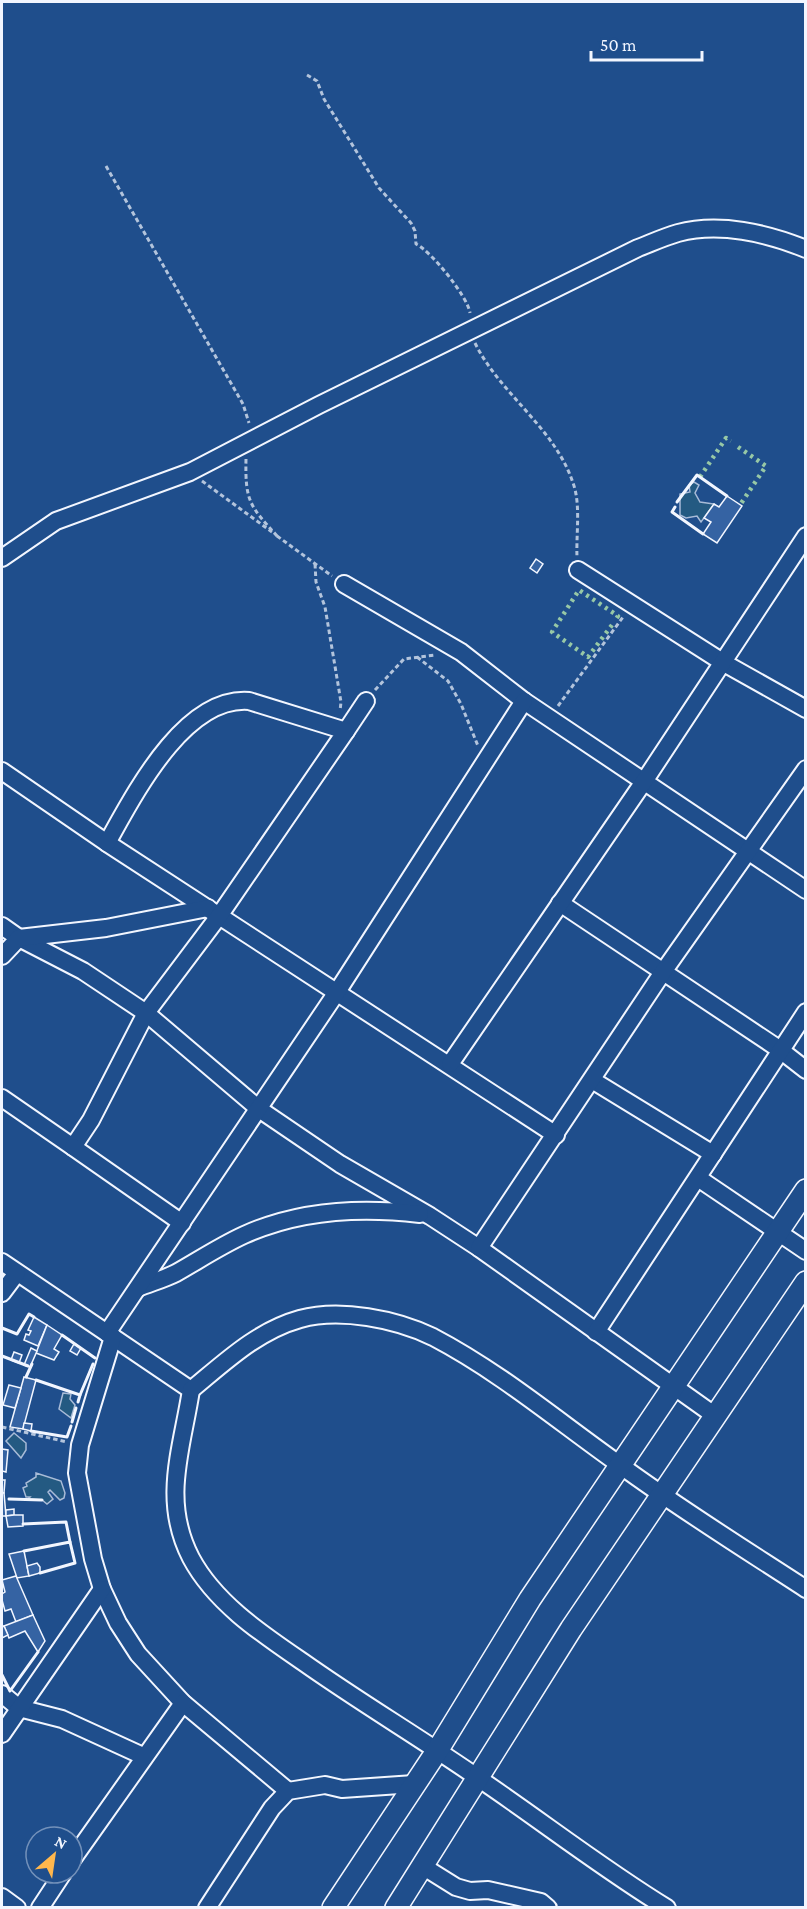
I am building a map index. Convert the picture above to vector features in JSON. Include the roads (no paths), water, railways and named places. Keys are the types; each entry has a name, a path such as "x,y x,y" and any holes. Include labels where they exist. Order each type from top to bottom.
{"main road":[{"path":"333,1908 437,1751 530,1599 806,1190"},
{"path":"396,1908 424,1867 571,1629 806,1282"}],"street":[{"path":"2,558 56,521 190,472 471,329 638,248 679,233 741,231 775,236 806,249"},
{"path":"450,1064 724,663 806,536"},
{"path":"578,570 724,663 806,709"},
{"path":"344,584 461,652 524,702 645,780 806,890"},
{"path":"107,843 140,785 158,760 177,736 206,713 236,700 249,701 340,729"},
{"path":"72,1147 91,1120 146,1013 340,729 366,701"},
{"path":"288,1791 183,1703 138,1654 118,1623 102,1589 93,1559 77,1473 80,1445 110,1335 138,1288 337,992 524,702"},
{"path":"479,1248 663,972 806,769"},
{"path":"2,771 107,843 556,1135"},
{"path":"560,903 779,1049 806,1070"},
{"path":"2,956 19,938 84,932 213,912"},
{"path":"2,926 19,938 83,971 146,1013 259,1109 340,1164 430,1216 479,1248 714,1416"},
{"path":"596,1332 698,1178 779,1049 806,1012"},
{"path":"592,1080 713,1154"},
{"path":"2,1098 182,1223"},
{"path":"698,1178 806,1251"},
{"path":"138,1288 176,1273 202,1256 247,1234 292,1220 345,1210 383,1209 430,1216"},
{"path":"2,1262 191,1390"},
{"path":"2,1293 17,1273"},
{"path":"668,1908 479,1778 260,1633 222,1599 196,1565 181,1533 174,1504 175,1472 191,1390 261,1333 302,1318 340,1315 399,1324 432,1337 516,1389 620,1466 806,1589"},
{"path":"2,1734 102,1589"},
{"path":"2,1694 19,1708 62,1719 143,1756"},
{"path":"84,1842 143,1756 183,1703"},
{"path":"207,1908 272,1808 288,1791 325,1785 342,1789 414,1784"},
{"path":"424,1867 456,1887 470,1891 488,1890 541,1902 548,1908"},
{"path":"39,1908 55,1885"},
{"path":"2,1897 17,1908"}]}
